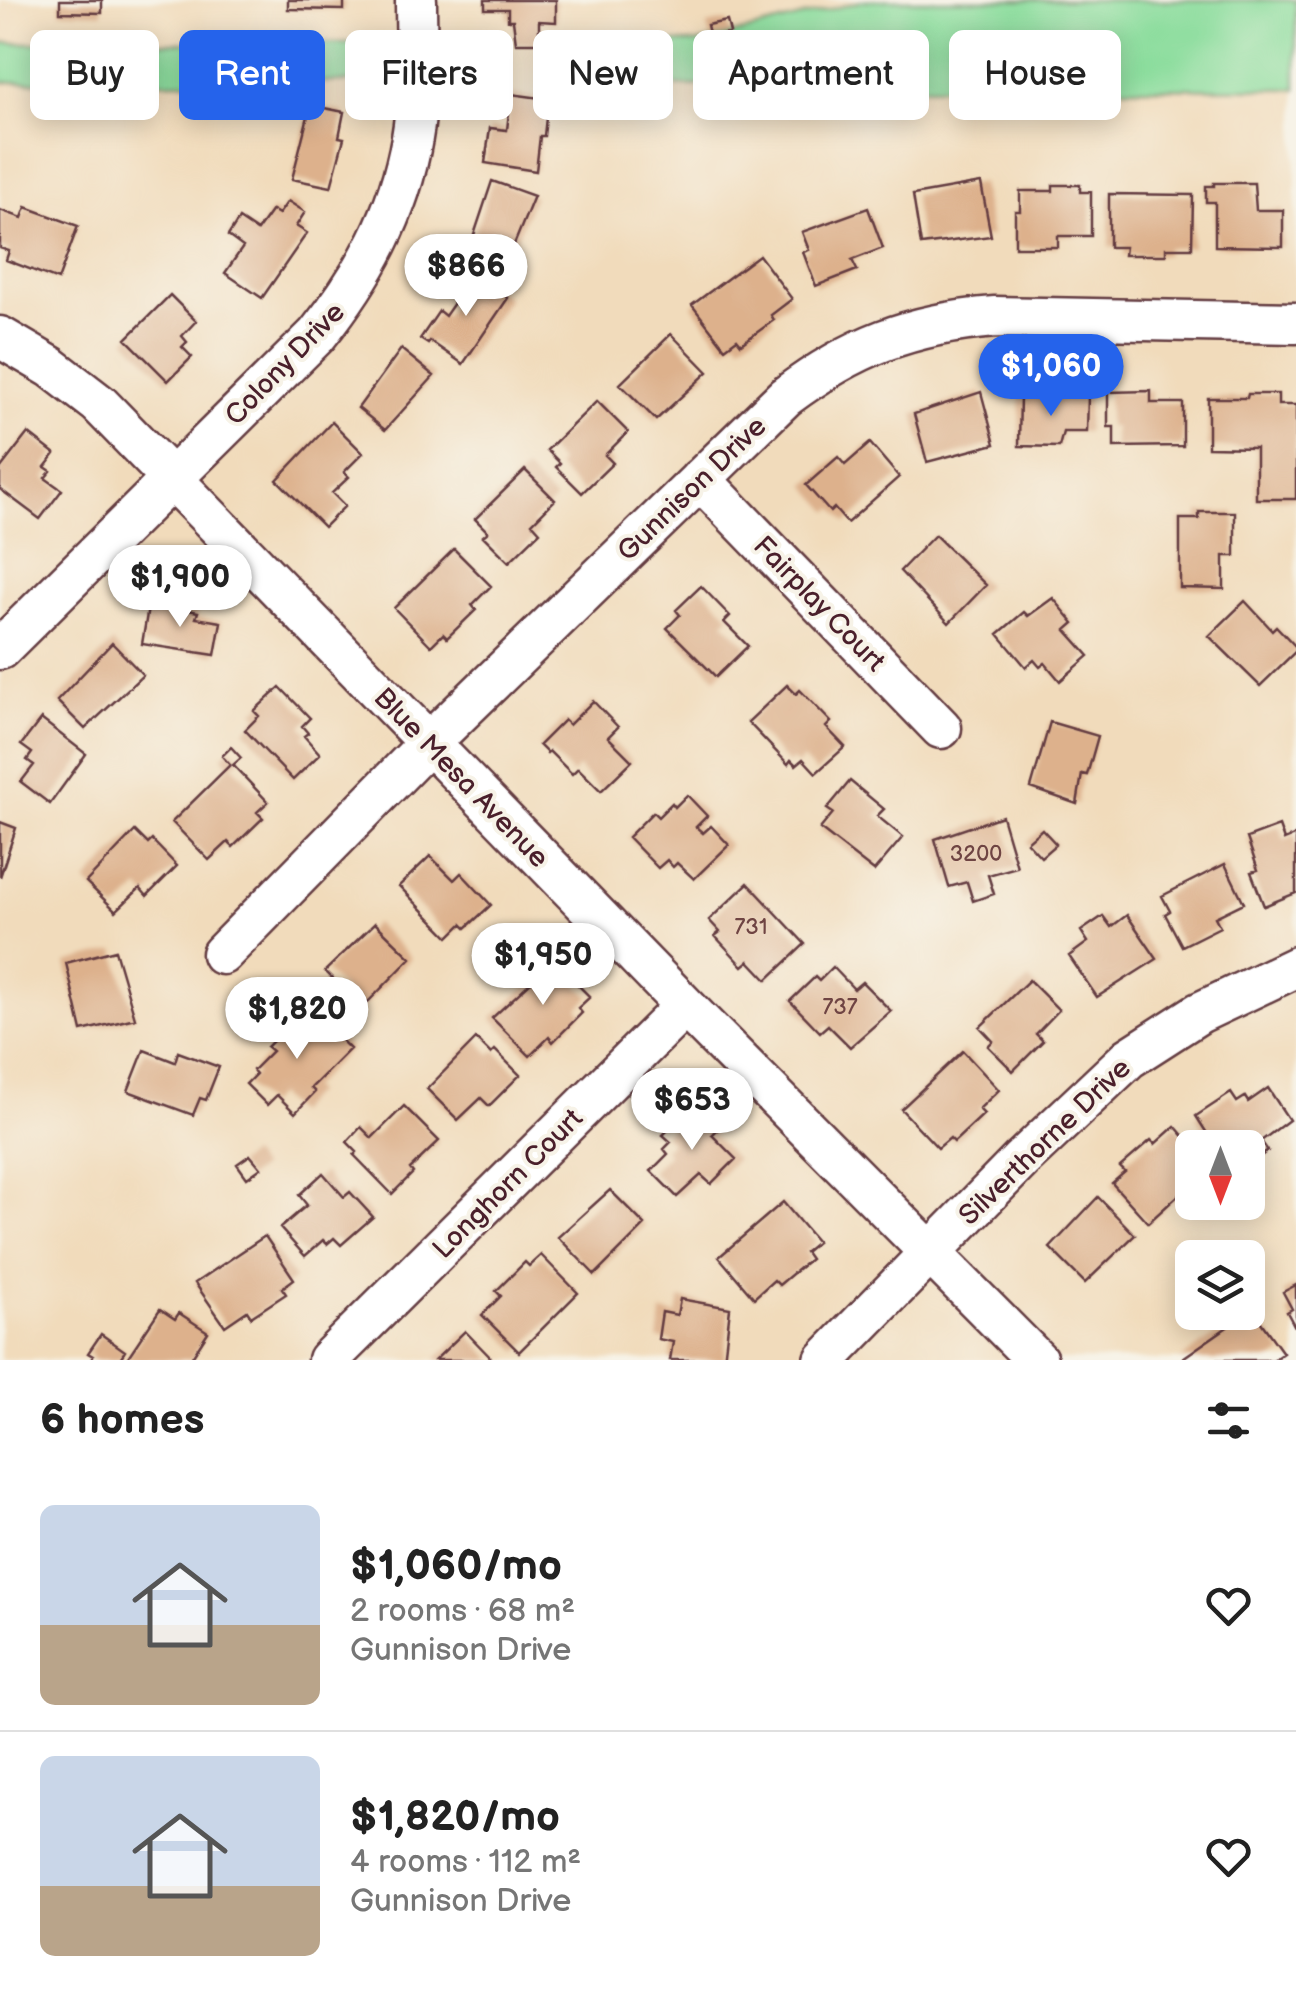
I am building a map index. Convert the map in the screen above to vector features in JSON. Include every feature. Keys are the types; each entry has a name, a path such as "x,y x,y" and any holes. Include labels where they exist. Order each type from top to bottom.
{"street":[{"name":"Colony Drive","path":"0,649 316,335 353,290 379,245 400,192 413,134 416,0"},
{"name":"Gunnison Drive","path":"222,954 429,743 785,397 822,369 904,331 949,321 995,317 1296,324"},
{"name":"Blue Mesa Avenue","path":"0,338 51,367 99,404 686,1006 1038,1360"},
{"name":"Fairplay Court","path":"700,479 941,728"},
{"name":"Silverthorne Drive","path":"825,1360 930,1250 1129,1058 1199,1013 1296,967"},
{"name":"Longhorn Court","path":"328,1360 686,1006"}],"green space":[{"path":"866,0 1296,0 1296,89 1121,88 1121,30 949,30 949,87 929,87 929,30 750,30"},
{"path":"0,43 30,43 30,82 0,82"},
{"path":"159,43 179,43 179,82 159,82"},
{"path":"325,43 345,43 345,82 325,82"},
{"path":"673,43 693,43 693,86 673,85"}],"building":[{"path":"60,0 102,0 102,13 60,12"},
{"path":"288,0 344,0 344,10 288,9"},
{"path":"485,0 556,0 556,22 539,21 539,30 533,30 533,43 516,43 508,9 485,9"},
{"path":"727,21 729,30 708,30 707,25"},
{"path":"513,94 533,97 533,120 546,120 536,171 485,163 490,128 507,130 508,120 513,120"},
{"path":"325,108 344,112 339,137 344,138 331,187 292,179 307,120 325,120"},
{"path":"492,181 534,196 504,269 467,256"},
{"path":"981,183 991,236 921,245 913,195"},
{"path":"1254,183 1256,210 1283,210 1283,247 1215,246 1215,202 1206,202 1206,186"},
{"path":"1053,185 1080,185 1080,192 1091,192 1091,236 1058,236 1058,247 1015,247 1015,211 1020,211 1020,191 1053,191"},
{"path":"1109,194 1193,195 1192,248 1166,248 1166,255 1124,255 1125,247 1109,247"},
{"path":"288,201 305,212 296,226 307,233 262,298 225,273 243,247 228,236 239,219 257,231 272,210 279,214"},
{"path":"26,207 78,226 58,280 6,260 9,251 0,248 0,210 22,218"},
{"path":"868,208 883,248 852,260 857,270 816,286 803,252 809,250 802,232"},
{"path":"759,255 792,299 771,315 774,320 741,344 737,339 725,348 692,305"},
{"path":"475,273 508,298 463,364 430,341 428,344 420,339 439,311 445,316"},
{"path":"170,295 196,321 182,336 187,342 182,347 192,357 168,381 126,339"},
{"path":"671,334 708,372 656,420 620,384"},
{"path":"401,349 434,376 385,430 358,408"},
{"path":"1151,391 1151,403 1183,403 1183,446 1114,447 1114,427 1108,427 1108,392"},
{"path":"981,392 995,444 927,462 914,414"},
{"path":"1248,394 1278,394 1278,405 1296,405 1296,499 1256,499 1256,448 1208,447 1208,398 1247,398"},
{"path":"1020,395 1088,396 1087,432 1063,432 1059,447 1019,446"},
{"path":"597,401 628,432 605,455 613,463 582,493 556,467 560,463 547,450"},
{"path":"332,422 363,453 344,472 349,477 332,493 345,506 324,527 277,480"},
{"path":"28,433 55,454 45,467 51,471 45,478 62,490 40,519 0,489 0,469"},
{"path":"870,443 899,477 847,523 834,508 830,512 806,485 838,457 845,465"},
{"path":"525,470 555,500 532,523 540,532 509,562 483,536 488,532 475,519"},
{"path":"1199,512 1235,512 1235,556 1224,556 1224,589 1180,588 1180,519 1199,519"},
{"path":"935,535 986,585 949,623 900,571"},
{"path":"454,549 491,586 472,605 476,610 447,638 443,634 431,646 394,608"},
{"path":"701,586 730,616 724,622 748,646 716,677 667,628 680,615 676,610"},
{"path":"1053,598 1074,623 1066,630 1089,656 1060,681 1045,663 1040,667 1034,660 1026,667 998,634 1024,612 1028,616"},
{"path":"1245,601 1272,630 1276,626 1296,647 1260,686 1209,636"},
{"path":"149,602 198,612 196,618 221,622 215,655 142,644"},
{"path":"112,643 143,675 85,729 57,701"},
{"path":"787,685 796,694 800,690 831,722 826,727 845,747 816,773 803,759 796,765 791,760 788,764 748,722"},
{"path":"280,687 310,718 302,726 308,733 304,736 320,754 293,780 245,730 259,716 254,711"},
{"path":"593,701 618,727 608,737 632,761 601,791 578,768 572,774 539,745 564,720 569,725"},
{"path":"41,719 86,754 50,804 21,782 34,765 27,760 32,753 21,745"},
{"path":"1050,722 1098,736 1087,775 1082,774 1077,804 1031,788"},
{"path":"231,747 241,758 233,765 268,802 257,812 263,818 233,847 228,842 209,860 172,822 230,765 222,756"},
{"path":"850,781 884,809 877,816 903,837 874,871 820,829 833,813 827,809"},
{"path":"687,795 707,816 696,827 703,833 711,826 729,845 694,879 677,863 673,867 667,860 658,868 628,837 653,812 658,817"},
{"path":"1002,816 1017,867 988,875 994,894 973,901 967,882 949,887 935,839"},
{"path":"0,822 16,828 0,877"},
{"path":"1279,826 1284,840 1296,835 1296,893 1264,906 1251,872 1258,870 1247,838"},
{"path":"1042,829 1056,844 1041,857 1027,842"},
{"path":"135,831 148,844 152,840 177,866 147,896 140,888 116,911 86,882"},
{"path":"430,856 454,880 461,873 491,905 466,928 462,924 449,937 399,886"},
{"path":"1225,864 1244,903 1215,917 1220,927 1182,946 1165,914 1170,911 1162,896"},
{"path":"748,883 805,944 767,980 749,961 743,966 715,936 720,932 709,920"},
{"path":"1127,915 1157,959 1097,997 1069,956 1088,942 1081,931 1103,916 1111,927"},
{"path":"375,923 411,958 362,1008 325,971"},
{"path":"115,950 135,1018 82,1031 66,963"},
{"path":"558,957 590,997 578,1008 582,1013 553,1042 549,1037 530,1056 492,1018"},
{"path":"833,967 854,989 862,982 891,1011 850,1047 828,1025 820,1032 790,1001 815,977 819,981"},
{"path":"1029,980 1059,1010 1036,1034 1043,1041 1013,1071 988,1046 993,1041 980,1027"},
{"path":"312,1011 350,1049 311,1088 315,1092 295,1113 277,1095 267,1105 246,1084 256,1074 253,1070 272,1051 267,1047 296,1018 301,1023"},
{"path":"476,1039 491,1054 495,1050 520,1075 489,1106 481,1098 458,1120 427,1089"},
{"path":"144,1050 175,1062 178,1052 219,1067 206,1100 200,1098 193,1115 128,1091"},
{"path":"963,1051 999,1090 979,1109 984,1114 954,1142 950,1138 938,1148 901,1109"},
{"path":"1268,1088 1289,1120 1265,1138 1265,1130 1205,1130 1196,1116 1231,1093 1237,1102 1245,1097 1248,1102"},
{"path":"694,1104 718,1129 712,1135 736,1159 711,1184 701,1175 677,1197 651,1171 668,1154 664,1149 671,1142 663,1135"},
{"path":"404,1106 439,1141 410,1169 413,1173 392,1194 354,1155 357,1152 347,1142 361,1127 372,1138"},
{"path":"1175,1126 1178,1130 1175,1130 1175,1198 1148,1223 1112,1183 1125,1172 1120,1167 1151,1140 1155,1144"},
{"path":"250,1155 261,1168 247,1178 237,1164"},
{"path":"323,1173 344,1197 350,1192 373,1217 341,1245 334,1238 327,1244 323,1240 305,1256 280,1228 307,1205 299,1195"},
{"path":"610,1190 645,1225 595,1275 558,1237"},
{"path":"1098,1197 1135,1235 1085,1283 1050,1248"},
{"path":"783,1202 817,1242 805,1252 810,1259 779,1285 774,1280 754,1298 719,1257"},
{"path":"265,1236 294,1279 282,1288 286,1294 251,1317 247,1311 225,1326 195,1283"},
{"path":"541,1255 578,1293 519,1352 482,1315 501,1296 496,1291 525,1262 529,1266"},
{"path":"1296,1285 1296,1329 1283,1292"},
{"path":"680,1299 730,1308 724,1360 670,1360 673,1342 658,1339 662,1312 677,1315"},
{"path":"160,1309 175,1319 179,1313 208,1332 190,1360 126,1360"},
{"path":"1265,1328 1283,1353 1273,1360 1180,1360 1223,1330"},
{"path":"465,1331 493,1360 435,1360"},
{"path":"101,1334 125,1351 119,1360 91,1360 93,1356 88,1353"}]}
